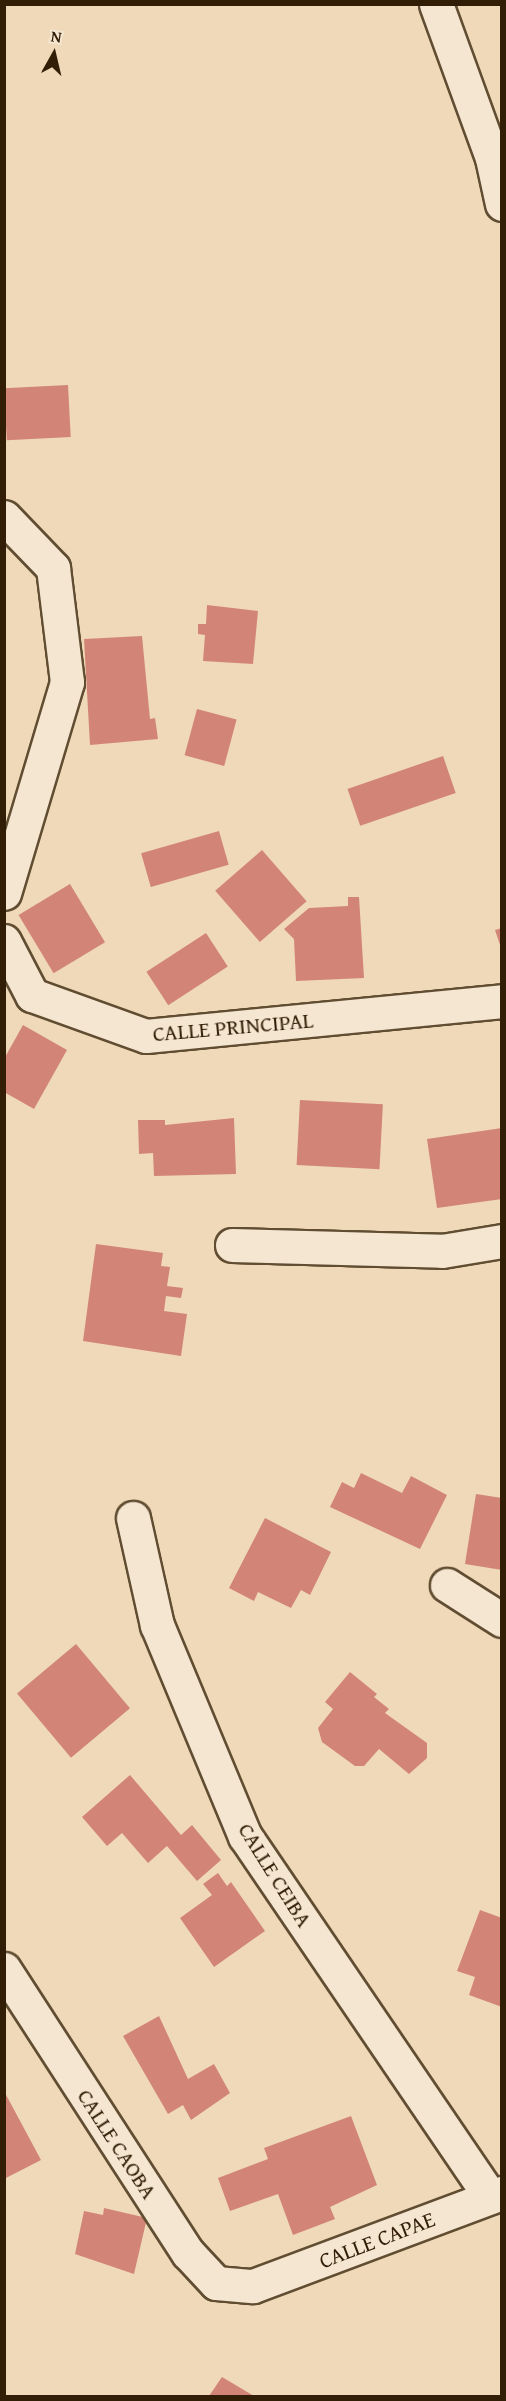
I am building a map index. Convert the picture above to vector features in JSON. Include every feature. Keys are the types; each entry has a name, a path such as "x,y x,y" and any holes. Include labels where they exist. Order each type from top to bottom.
{"street":[{"path":"436,4 492,158 501,204"},
{"path":"4,517 53,568 67,682 4,893"},
{"name":"CALLE PRINCIPAL","path":"4,941 32,995 146,1036 501,1001"},
{"path":"232,1245 442,1251 501,1241"},
{"name":"CALLE CEIBA","path":"133,1518 157,1625 245,1836 496,2195"},
{"path":"447,1585 501,1620"},
{"name":"CALLE CAOBA","path":"4,1969 188,2253 216,2283 253,2286"},
{"name":"CALLE CAPAE","path":"253,2286 496,2195"}],"building":[{"path":"68,385 71,437 7,440 4,388"},
{"path":"207,605 258,611 253,664 203,661 205,635 198,634 198,624 206,624"},
{"path":"142,636 150,719 155,718 158,739 90,745 84,639"},
{"path":"197,709 237,720 224,766 185,755"},
{"path":"443,756 456,793 360,826 348,789"},
{"path":"219,831 229,865 151,887 141,853"},
{"path":"262,850 307,901 260,942 215,891"},
{"path":"70,884 105,942 54,973 19,915"},
{"path":"348,897 359,897 364,978 296,981 294,939 284,929 309,908 348,906"},
{"path":"502,928 502,948 501,948 495,930"},
{"path":"206,933 228,967 168,1005 146,972"},
{"path":"23,1025 67,1050 34,1109 4,1092 4,1059"},
{"path":"300,1100 383,1104 379,1169 297,1165"},
{"path":"234,1118 236,1174 154,1176 153,1153 139,1154 138,1120 165,1120 165,1125"},
{"path":"502,1128 502,1199 437,1208 427,1139"},
{"path":"96,1244 163,1253 161,1266 170,1267 167,1286 183,1288 181,1298 166,1296 164,1311 187,1314 181,1356 83,1341"},
{"path":"361,1473 402,1493 411,1476 447,1495 420,1549 330,1507 342,1482 354,1488"},
{"path":"476,1494 502,1498 502,1570 465,1564"},
{"path":"265,1518 331,1552 310,1595 301,1590 291,1608 258,1592 254,1601 229,1588"},
{"path":"76,1644 130,1708 71,1758 17,1693"},
{"path":"350,1672 377,1694 374,1697 389,1709 385,1713 427,1743 427,1758 409,1774 379,1749 364,1766 355,1766 322,1742 318,1728 333,1709 325,1702"},
{"path":"130,1775 181,1835 192,1825 221,1860 197,1881 167,1846 148,1863 122,1833 107,1846 82,1817"},
{"path":"218,1873 227,1886 231,1882 265,1931 214,1967 180,1918 212,1895 203,1884"},
{"path":"480,1910 502,1918 502,2007 469,1995 475,1977 457,1971"},
{"path":"159,2016 188,2079 214,2064 230,2093 191,2120 183,2105 168,2114 123,2036"},
{"path":"4,2091 41,2160 4,2179"},
{"path":"351,2116 377,2185 330,2207 335,2219 293,2235 278,2194 230,2211 218,2178 268,2159 264,2148"},
{"path":"104,2208 147,2218 134,2274 75,2254 84,2211 103,2215"},
{"path":"222,2377 254,2396 209,2396"}]}
